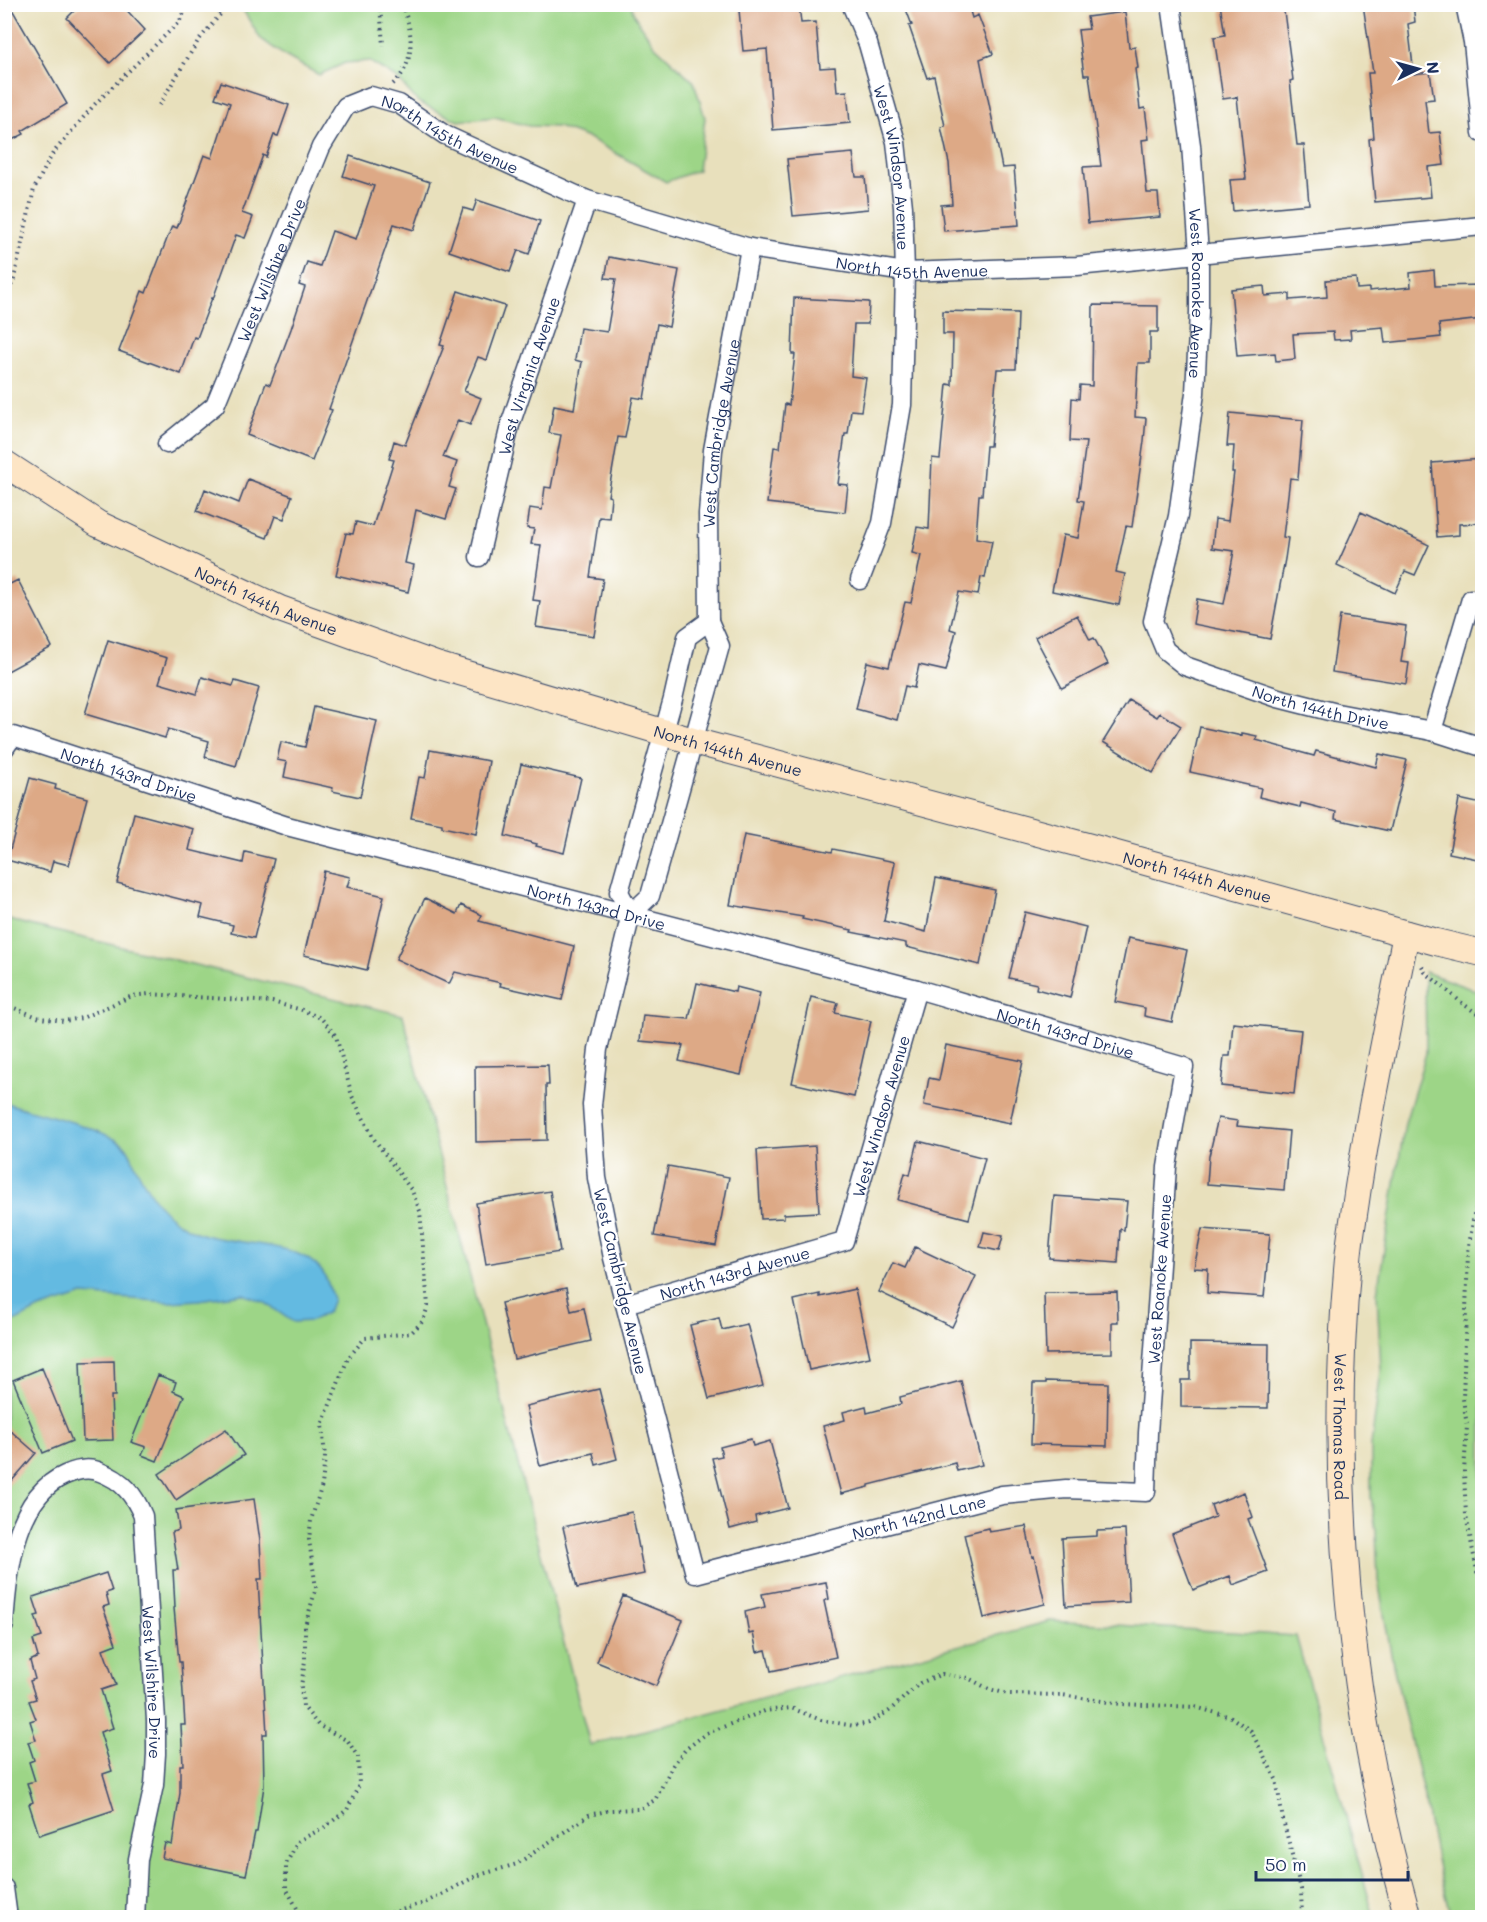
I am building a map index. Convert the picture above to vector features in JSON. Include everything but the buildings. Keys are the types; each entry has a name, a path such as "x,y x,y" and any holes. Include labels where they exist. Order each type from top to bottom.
{"main road":[{"name":"North 144th Avenue","path":"4,463 99,524 280,609 436,665 693,741 1482,953"},
{"name":"West Thomas Road","path":"1406,934 1363,1153 1348,1256 1340,1371 1340,1495 1353,1638 1366,1735 1396,1875 1408,1917"}],"street":[{"name":"West Windsor Avenue","path":"851,4 868,44 896,142 903,207 905,272 902,405 882,523 860,580"},
{"name":"West Roanoke Avenue","path":"1165,650 1154,621 1178,516 1195,393 1199,312 1199,253 1191,146 1171,4"},
{"path":"1465,4 1473,42 1482,133"},
{"name":"North 145th Avenue","path":"371,96 399,104 445,135 587,200 750,248 905,272 1077,266 1482,226"},
{"name":"West Wilshire Drive","path":"167,444 215,405 321,147 346,106 371,96"},
{"name":"West Virginia Avenue","path":"479,557 510,425 587,200"},
{"name":"West Cambridge Avenue","path":"695,1574 613,1258 597,1178 592,1105 598,1049 631,914 650,896 720,646 709,621 708,514 713,450 750,248"},
{"path":"1432,731 1470,599"},
{"path":"631,914 619,892 664,732 687,637 709,621"},
{"name":"North 144th Drive","path":"1165,650 1185,666 1278,698 1337,713 1432,731 1482,747"},
{"name":"North 143rd Drive","path":"9,742 286,826 917,989 1184,1067"},
{"path":"633,841 662,850"},
{"name":"West Windsor Avenue","path":"844,1241 917,989"},
{"name":"West Roanoke Avenue","path":"1146,1492 1148,1433 1167,1167 1184,1067"},
{"name":"North 143rd Avenue","path":"625,1304 844,1241"},
{"name":"West Wilshire Drive","path":"4,1625 7,1580 19,1536 34,1498 57,1478 74,1471 94,1469 115,1477 137,1501 143,1516 146,1537 156,1754 154,1785 138,1859 135,1917"},
{"name":"North 142nd Lane","path":"695,1574 1002,1495 1066,1489 1146,1492"},
{"path":"4,1888 8,1917"}],"path":[{"path":"4,302 14,279 34,189 53,153 95,104 179,22 189,4"},
{"path":"159,105 198,41 229,4"},
{"path":"381,4 383,46"},
{"path":"371,96 395,83 406,65 412,46 407,15 401,4"},
{"path":"1406,934 1425,972 1482,1017"},
{"path":"4,1004 40,1018 64,1021 82,1018 132,996 149,994 272,1002 321,1018 336,1036 352,1096 374,1139 412,1191 420,1211 428,1306 423,1321 411,1333 365,1338 348,1358 322,1425 325,1457 322,1485 309,1540 316,1588 305,1626 305,1661 301,1686 303,1706 318,1725 348,1741 358,1757 359,1785 347,1810 326,1827 298,1841 286,1864 286,1888 298,1912 308,1917"},
{"path":"1482,1191 1474,1214 1468,1252 1463,1399 1467,1426 1464,1472 1466,1516 1478,1576 1482,1576"},
{"path":"374,1917 425,1904 476,1876 517,1863 589,1815 610,1810 639,1809 655,1800 674,1765 686,1749 707,1733 765,1711 791,1708 821,1720 854,1726 868,1723 889,1711 920,1683 942,1674 968,1678 989,1689 1008,1694 1062,1695 1121,1704 1194,1707 1231,1717 1251,1731 1276,1779 1283,1820 1300,1889 1302,1917"}],"green space":[{"path":"240,5 631,5 634,15 654,45 694,82 705,118 698,170 666,182 591,139 558,127 529,126 495,117 458,121 418,102 398,79 369,61 345,63 319,75 285,56 260,38"},
{"path":"5,919 403,1015 590,1745 1050,1621 1296,1636 1374,1917 5,1918"},
{"path":"1425,972 1482,993 1482,1917 1451,1917 1438,1869 1423,1792 1393,1665 1378,1580 1376,1531 1371,1497 1371,1445 1381,1371 1377,1293 1405,1123 1426,1053"}],"water":[{"path":"4,1104 82,1125 123,1144 153,1197 167,1214 185,1227 211,1237 281,1249 298,1254 312,1262 328,1282 333,1299 328,1312 311,1321 293,1322 264,1302 243,1294 169,1302 83,1295 39,1309 16,1321 5,1321"}]}
